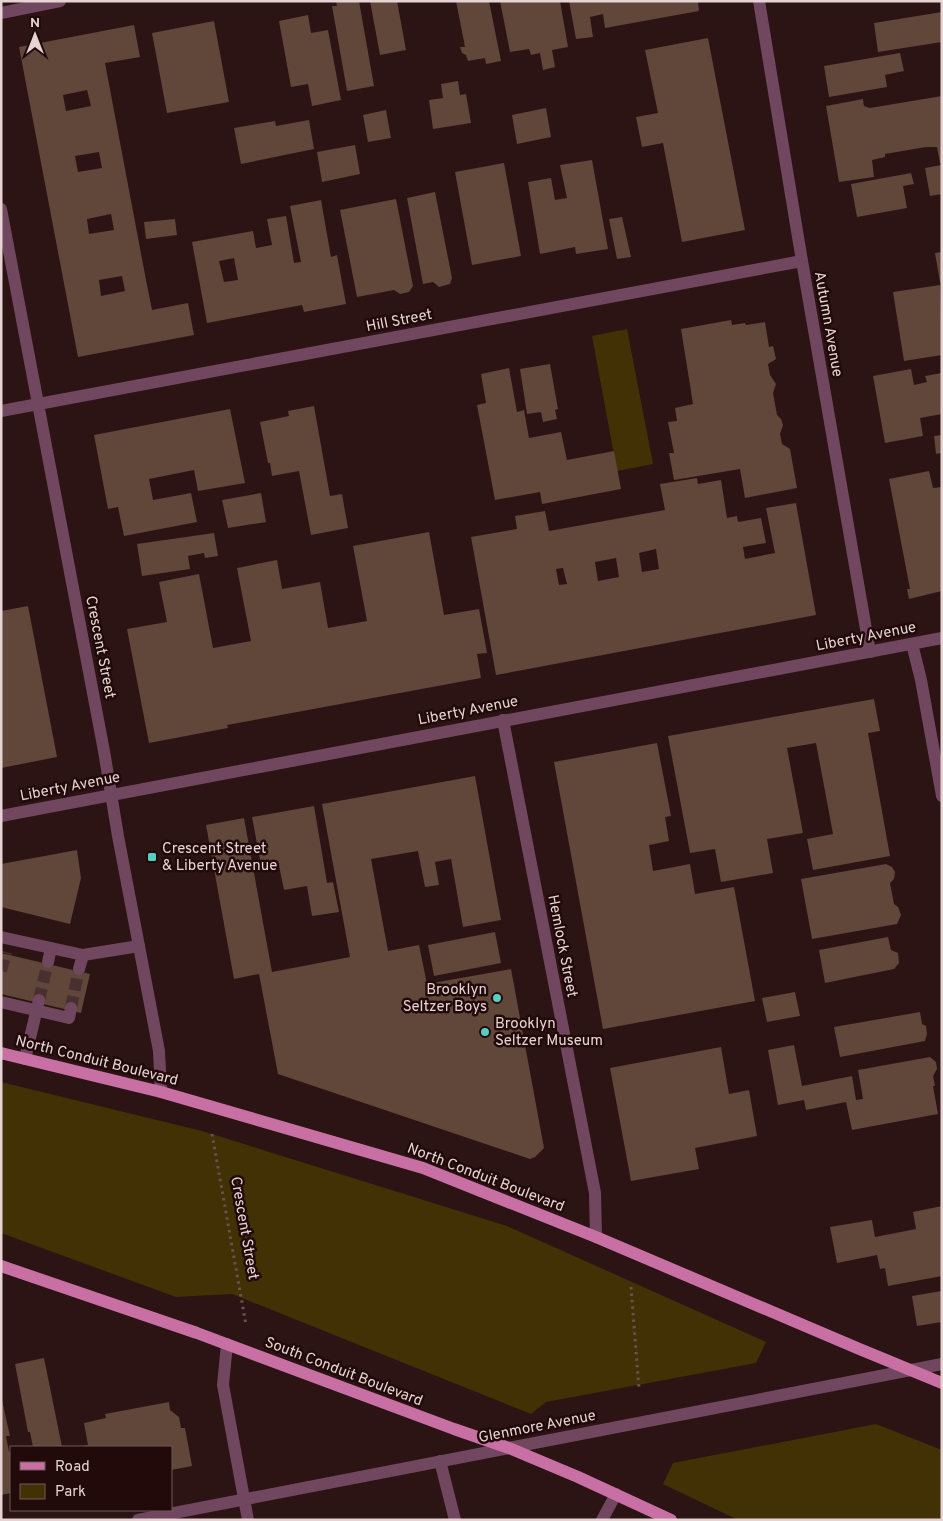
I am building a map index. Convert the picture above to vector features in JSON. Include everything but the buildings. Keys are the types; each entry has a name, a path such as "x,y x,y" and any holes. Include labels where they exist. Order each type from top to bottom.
{"main road":[{"name":"North Conduit Boulevard","path":"1,1053 161,1092 423,1168 596,1237 907,1370 942,1383"},
{"name":"South Conduit Boulevard","path":"1,1266 227,1344 444,1426 509,1448 616,1494 667,1519"}],"street":[{"path":"1,13 60,1"},
{"name":"Autumn Avenue","path":"759,1 870,652"},
{"name":"Crescent Street","path":"1,209 159,1051 161,1092"},
{"name":"Hill Street","path":"1,411 802,261"},
{"name":"Liberty Avenue","path":"1,816 942,638"},
{"path":"912,644 942,796"},
{"name":"Hemlock Street","path":"503,720 595,1193 596,1237"},
{"path":"6,952 5,938 83,955 139,946"},
{"path":"48,962 51,948"},
{"path":"79,969 83,955"},
{"path":"1,1002 37,1005 69,1018 71,1008"},
{"path":"25,1059 37,1005"},
{"path":"227,1344 223,1385 248,1520"},
{"name":"Glenmore Avenue","path":"138,1520 942,1364"},
{"path":"440,1461 455,1520"},
{"path":"602,1520 616,1494"}],"path":[{"name":"Crescent Street","path":"212,1134 247,1328"},
{"path":"631,1287 639,1389"}],"green space":[{"path":"627,329 653,464 617,471 592,336"},
{"path":"1,1082 202,1131 507,1226 766,1342 756,1363 546,1402 531,1414 232,1294 176,1297 1,1233"},
{"path":"876,1424 942,1450 942,1520 738,1520 663,1484 673,1463"}],"tunnel":[{"path":"1,971 6,952"},
{"path":"39,1000 48,962"},
{"path":"71,1008 79,969"}],"place":[{"name":"Crescent Street & Liberty Avenue","path":"152,857"},
{"name":"Brooklyn Seltzer Boys","path":"497,998"},
{"name":"Brooklyn Seltzer Museum","path":"485,1032"}]}
